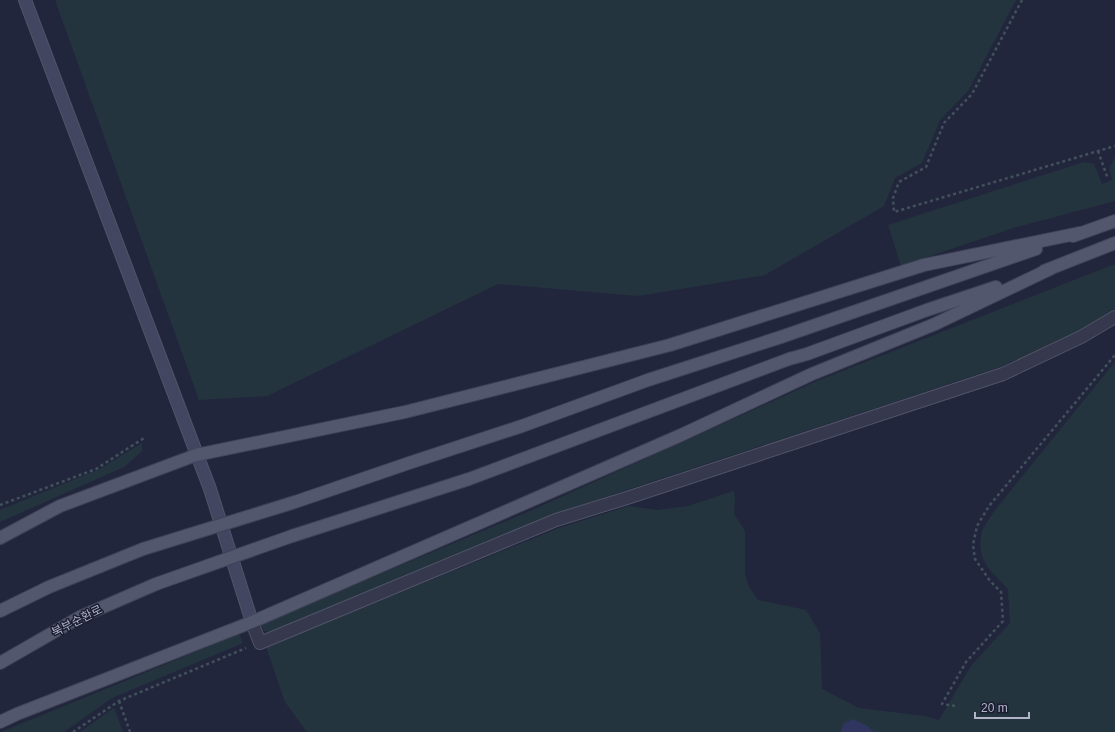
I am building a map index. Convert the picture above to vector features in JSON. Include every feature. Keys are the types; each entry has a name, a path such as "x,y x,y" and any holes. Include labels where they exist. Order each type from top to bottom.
{"main road":[{"path":"25,0 210,489 252,622"},
{"path":"0,611 49,587 143,549 295,502 522,426 648,380 795,332 1115,221"},
{"path":"0,538 60,506 196,455 405,412 473,395 670,345 924,265 1080,233"},
{"path":"0,722 252,622 679,436 812,374 935,324 1050,269 1115,243"},
{"name":"북부순환로","path":"0,663 80,617 156,584 292,536 468,479 790,359 927,310 1050,269"}],"street":[{"path":"252,622 260,643 556,520 1003,374 1081,336 1115,317"}],"path":[{"path":"1022,0 972,94 944,123 926,167 899,182 893,198 894,212 1115,146"},
{"path":"1098,151 1108,180"},
{"path":"955,706 942,704 966,662 1003,621 1001,592 990,581 975,559 973,545 977,526 989,506 1115,355"},
{"path":"0,505 96,469 144,438"},
{"path":"73,732 118,701 260,643"},
{"path":"118,701 130,732"}],"shaded area":[{"path":"55,0 1016,0 968,91 940,120 922,163 895,178 884,206 765,275 638,296 498,284 267,396 199,400"},
{"path":"1115,157 1115,201 1013,228 901,266 888,225 1084,162 1094,164 1102,184 1112,180 1109,168"},
{"path":"1115,264 1115,309 1078,331 1000,367 554,514 272,632 264,631 261,624 530,511 817,381"},
{"path":"1115,362 1115,732 307,732 285,702 266,647 559,528 629,506 657,510 688,506 734,491 734,514 745,531 745,574 749,587 758,600 806,610 820,633 822,689 859,708 925,716 939,720 971,666 1010,623 1008,589 989,569 982,555 980,548 983,529 995,510"},
{"path":"142,443 142,451 124,467 0,522 0,510 100,469"},
{"path":"239,634 243,643 112,698 64,732 1,732"},
{"path":"114,708 123,732 80,732"}],"water":[{"path":"853,719 866,725 874,732 841,732 843,724"}]}
